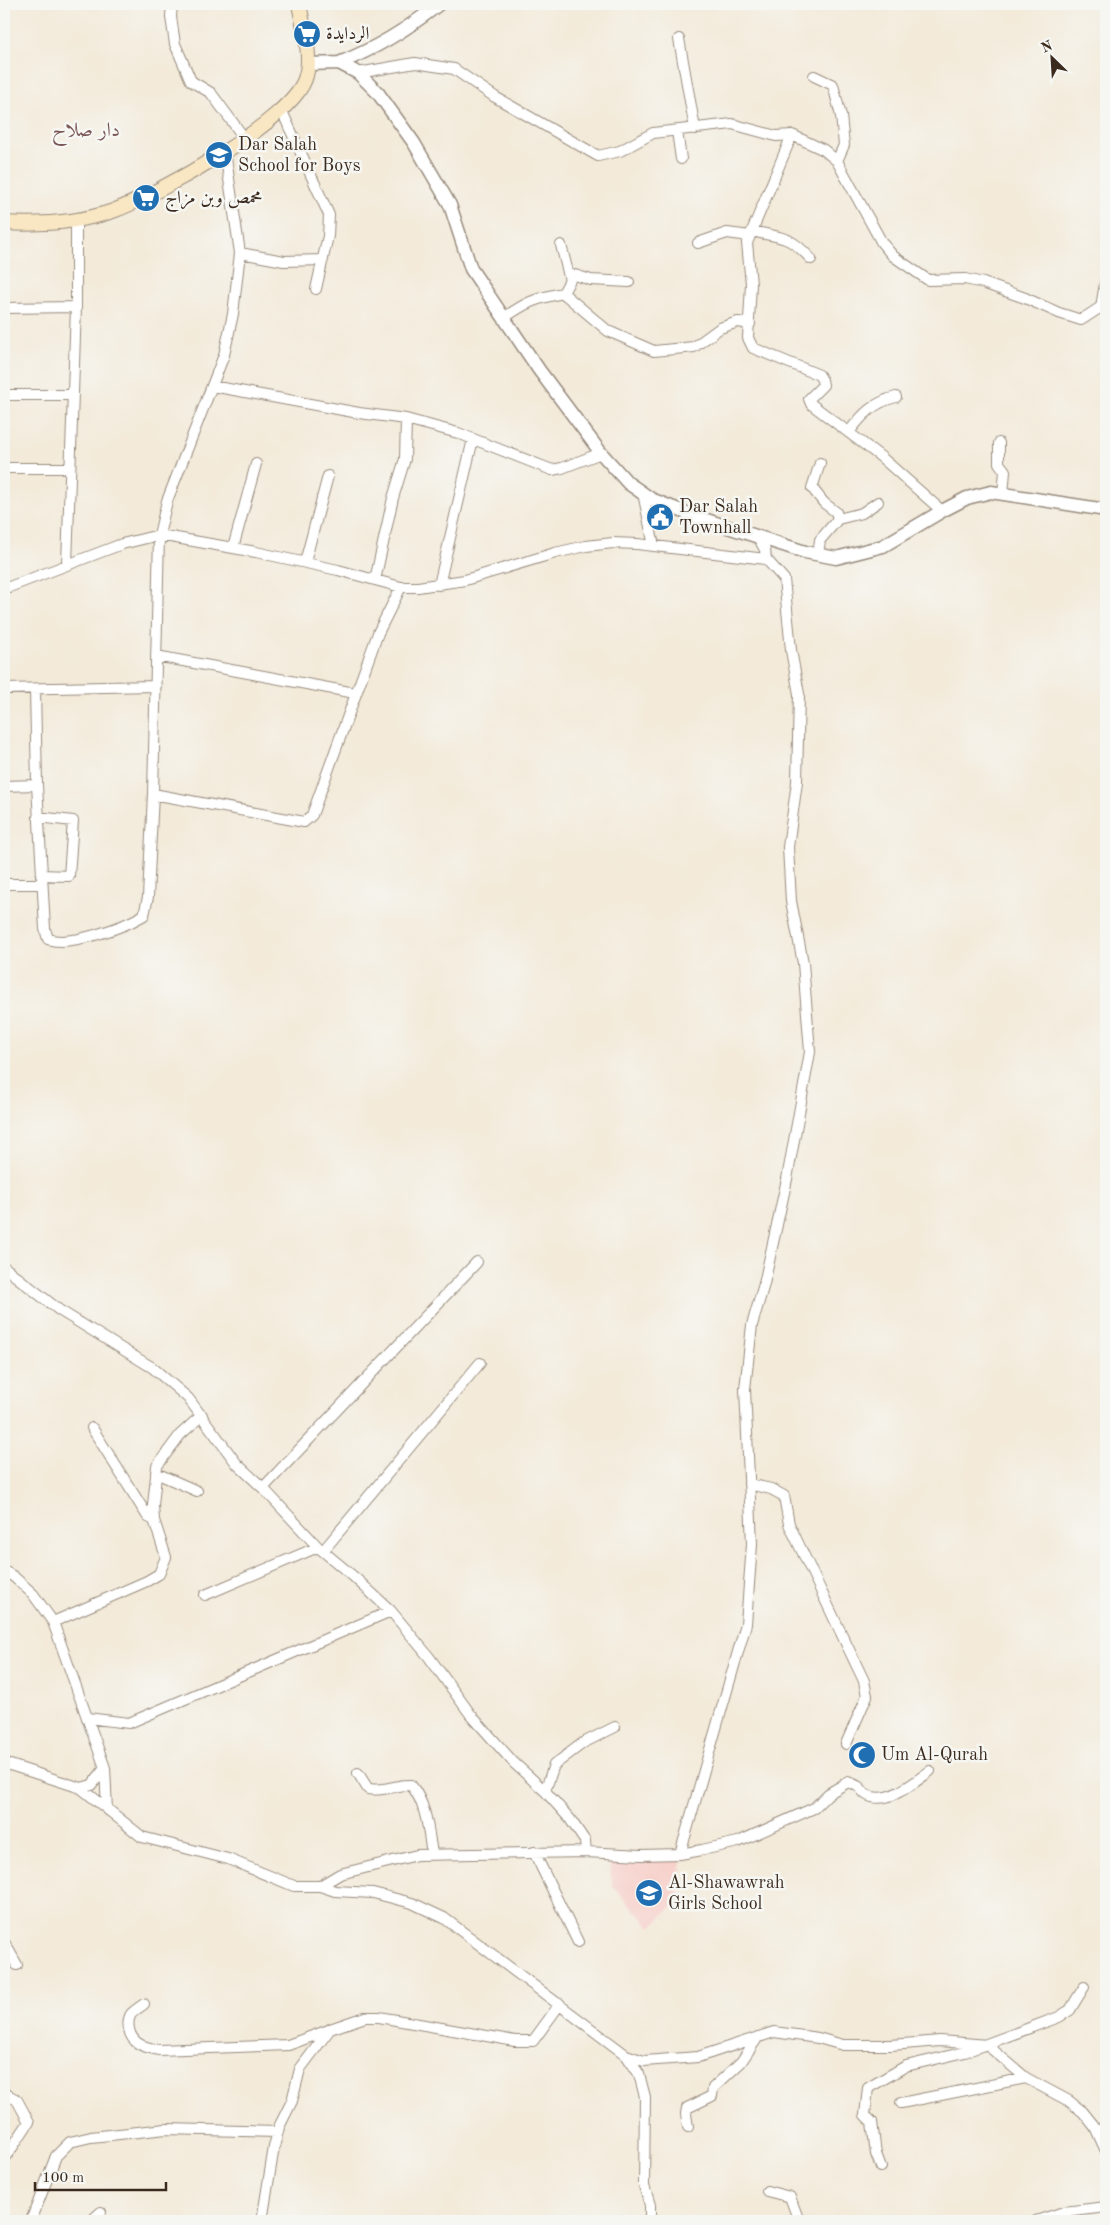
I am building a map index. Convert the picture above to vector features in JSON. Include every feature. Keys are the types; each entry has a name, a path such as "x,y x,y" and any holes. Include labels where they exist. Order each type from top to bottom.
{"main road":[{"path":"4,223 29,225 76,220 113,211 164,187 245,139 296,95 305,80 308,64 299,4"}],"street":[{"path":"172,4 171,17 175,44 191,81 211,93 245,139"},
{"path":"308,64 339,63 361,54 409,26 439,4"},
{"path":"679,39 695,128"},
{"path":"339,63 358,73 378,93 414,143 450,205 470,268 539,370 601,453 628,483 651,499 694,516 758,537 818,555 836,558 883,546 942,510 975,496 991,492 1106,510"},
{"path":"358,73 415,63 454,69 495,97 598,156 620,151 653,133 695,128 732,124 776,136 792,135 824,150 837,161 882,243 894,256 928,280 965,279 983,283 1025,298 1058,314 1082,320 1102,308 1106,278"},
{"path":"814,76 833,85 837,98 844,145 837,161"},
{"path":"281,109 329,215 328,236 316,289"},
{"path":"677,131 681,159"},
{"path":"792,135 747,243 751,284 748,338 753,348 819,375 823,385 809,399 811,404 881,456 942,510"},
{"path":"35,689 38,817 45,930 48,938 56,942 101,933 129,923 144,914 148,897 153,794 159,535 167,501 224,355 233,314 240,253 225,152"},
{"path":"67,564 76,306 76,220"},
{"path":"698,243 727,233 782,236 798,244 812,259"},
{"path":"561,245 570,280 563,293"},
{"path":"240,253 284,261 323,260"},
{"path":"568,273 591,280 629,282"},
{"path":"504,318 539,297 563,293 608,331 654,351 694,347 720,328 738,322 750,324"},
{"path":"4,308 76,306"},
{"path":"212,386 359,413 406,419 473,439 552,470 601,453"},
{"path":"4,395 72,395"},
{"path":"848,432 871,407 886,399 896,397"},
{"path":"375,580 393,498 405,459 406,419"},
{"path":"440,585 473,439"},
{"path":"999,442 999,463 1005,471 1003,494"},
{"path":"820,463 812,488 824,503 836,512 838,520"},
{"path":"233,548 256,464"},
{"path":"4,468 70,468"},
{"path":"304,562 328,476"},
{"path":"643,493 654,546"},
{"path":"818,555 820,540 838,520 862,513 878,502"},
{"path":"4,589 122,544 159,535 304,562 401,586 440,585 480,576 586,546 613,543 766,559"},
{"path":"680,1854 746,1624 752,1544 744,1389 752,1325 764,1284 787,1179 810,1052 803,963 791,901 788,847 797,782 799,694 791,650 784,579 766,559 765,550 758,537"},
{"path":"153,794 304,822 312,815 378,633 401,586"},
{"path":"156,656 355,693"},
{"path":"4,689 156,686"},
{"path":"4,786 37,785"},
{"path":"4,884 69,876 73,821 38,817"},
{"path":"263,1488 477,1262"},
{"path":"4,1267 59,1310 159,1373 188,1398 237,1464 263,1488 320,1549 391,1611 429,1657 471,1715 514,1763 545,1791 570,1819 585,1841 586,1852"},
{"path":"205,1596 320,1549 480,1363"},
{"path":"53,1622 159,1574 166,1557 154,1520 153,1505 157,1466 180,1435 202,1415"},
{"path":"92,1428 148,1517 154,1520"},
{"path":"156,1473 197,1491"},
{"path":"749,1484 771,1489 784,1496 789,1524 864,1681 867,1696 846,1744"},
{"path":"4,1571 14,1577 33,1594 53,1622 105,1768 107,1810"},
{"path":"87,1718 129,1723 391,1611"},
{"path":"545,1791 554,1765 583,1743 615,1727"},
{"path":"4,1763 81,1788 142,1837 228,1860 294,1886 320,1886 335,1891 373,1893 412,1903 444,1918 626,2055 639,2074 645,2097 644,2186 650,2205 650,2221"},
{"path":"81,1788 92,1785 105,1768"},
{"path":"320,1886 340,1874 417,1854 586,1852 641,1855 680,1854 738,1842 814,1808 828,1794 848,1782 858,1786 867,1795 876,1797 890,1796 907,1789 930,1771"},
{"path":"358,1773 368,1789 376,1791 388,1790 402,1785 411,1785 420,1797 426,1814 432,1854"},
{"path":"534,1852 578,1942"},
{"path":"4,1942 17,1965"},
{"path":"881,2167 876,2154 872,2122 865,2114 868,2088 906,2066 987,2045 1059,2017 1070,2010 1084,1987"},
{"path":"144,2004 130,2015 128,2022 130,2034 135,2042 142,2046 159,2050 288,2045 365,2016 515,2041 533,2041 560,2004"},
{"path":"262,2221 278,2132 292,2101 300,2069 330,2029"},
{"path":"626,2055 644,2061 698,2057 774,2032 818,2038 843,2045 892,2046 940,2040 987,2045 1026,2078 1069,2101 1083,2112 1095,2127 1106,2151"},
{"path":"688,2127 687,2108 712,2096 713,2088 741,2062 758,2037"},
{"path":"901,2103 1026,2078"},
{"path":"4,2093 17,2100 29,2122 4,2160"},
{"path":"31,2221 56,2156 70,2142 91,2136 166,2128 278,2132"},
{"path":"767,2191 790,2197 799,2221"},
{"path":"1036,2221 1064,2212 1106,2207"},
{"path":"91,2221 101,2212"}],"shaded area":[{"name":"Al-Shawawrah Girls School","path":"681,1857 679,1900 651,1927 613,1887 608,1858"}],"place":[{"name":"الردايدة","path":"307,34"},
{"name":"Dar Salah School for Boys","path":"219,155"},
{"name":"محمص وبن مزاج","path":"146,198"},
{"name":"Dar Salah Townhall","path":"660,517"},
{"name":"Um Al-Qurah","path":"862,1755"},
{"name":"Al-Shawawrah Girls School","path":"649,1893"}],"district":[{"name":"دار صلاح","path":"86,131"}]}
